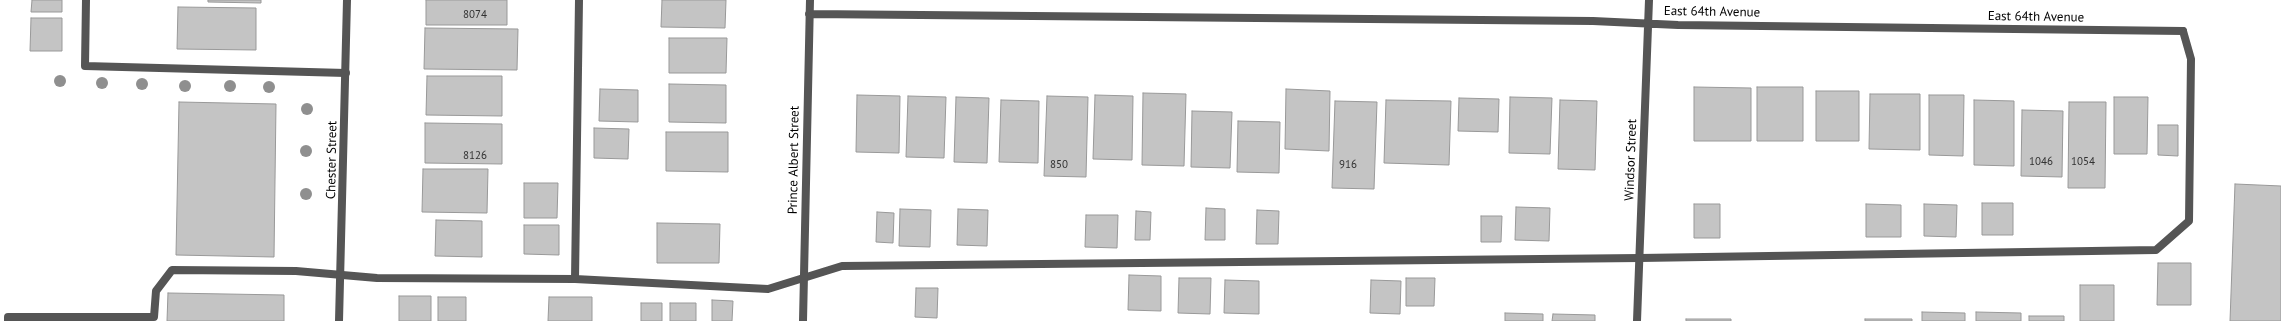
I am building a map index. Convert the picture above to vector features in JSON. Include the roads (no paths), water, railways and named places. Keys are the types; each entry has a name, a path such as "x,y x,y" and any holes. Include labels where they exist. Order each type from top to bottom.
{"street":[{"path":"86,0 85,66 346,73"},
{"name":"Chester Street","path":"339,321 347,0"},
{"path":"575,279 579,0"},
{"name":"Prince Albert Street","path":"803,321 810,0"},
{"name":"Windsor Street","path":"1637,321 1649,0"},
{"name":"East 64th Avenue","path":"809,14 1647,22 1678,24 2183,31 2191,59 2189,221 2156,250 1640,258"},
{"path":"8,321 8,317 154,317 156,291 172,270 341,273 377,278 575,279 768,289 842,266 1640,258"}]}
